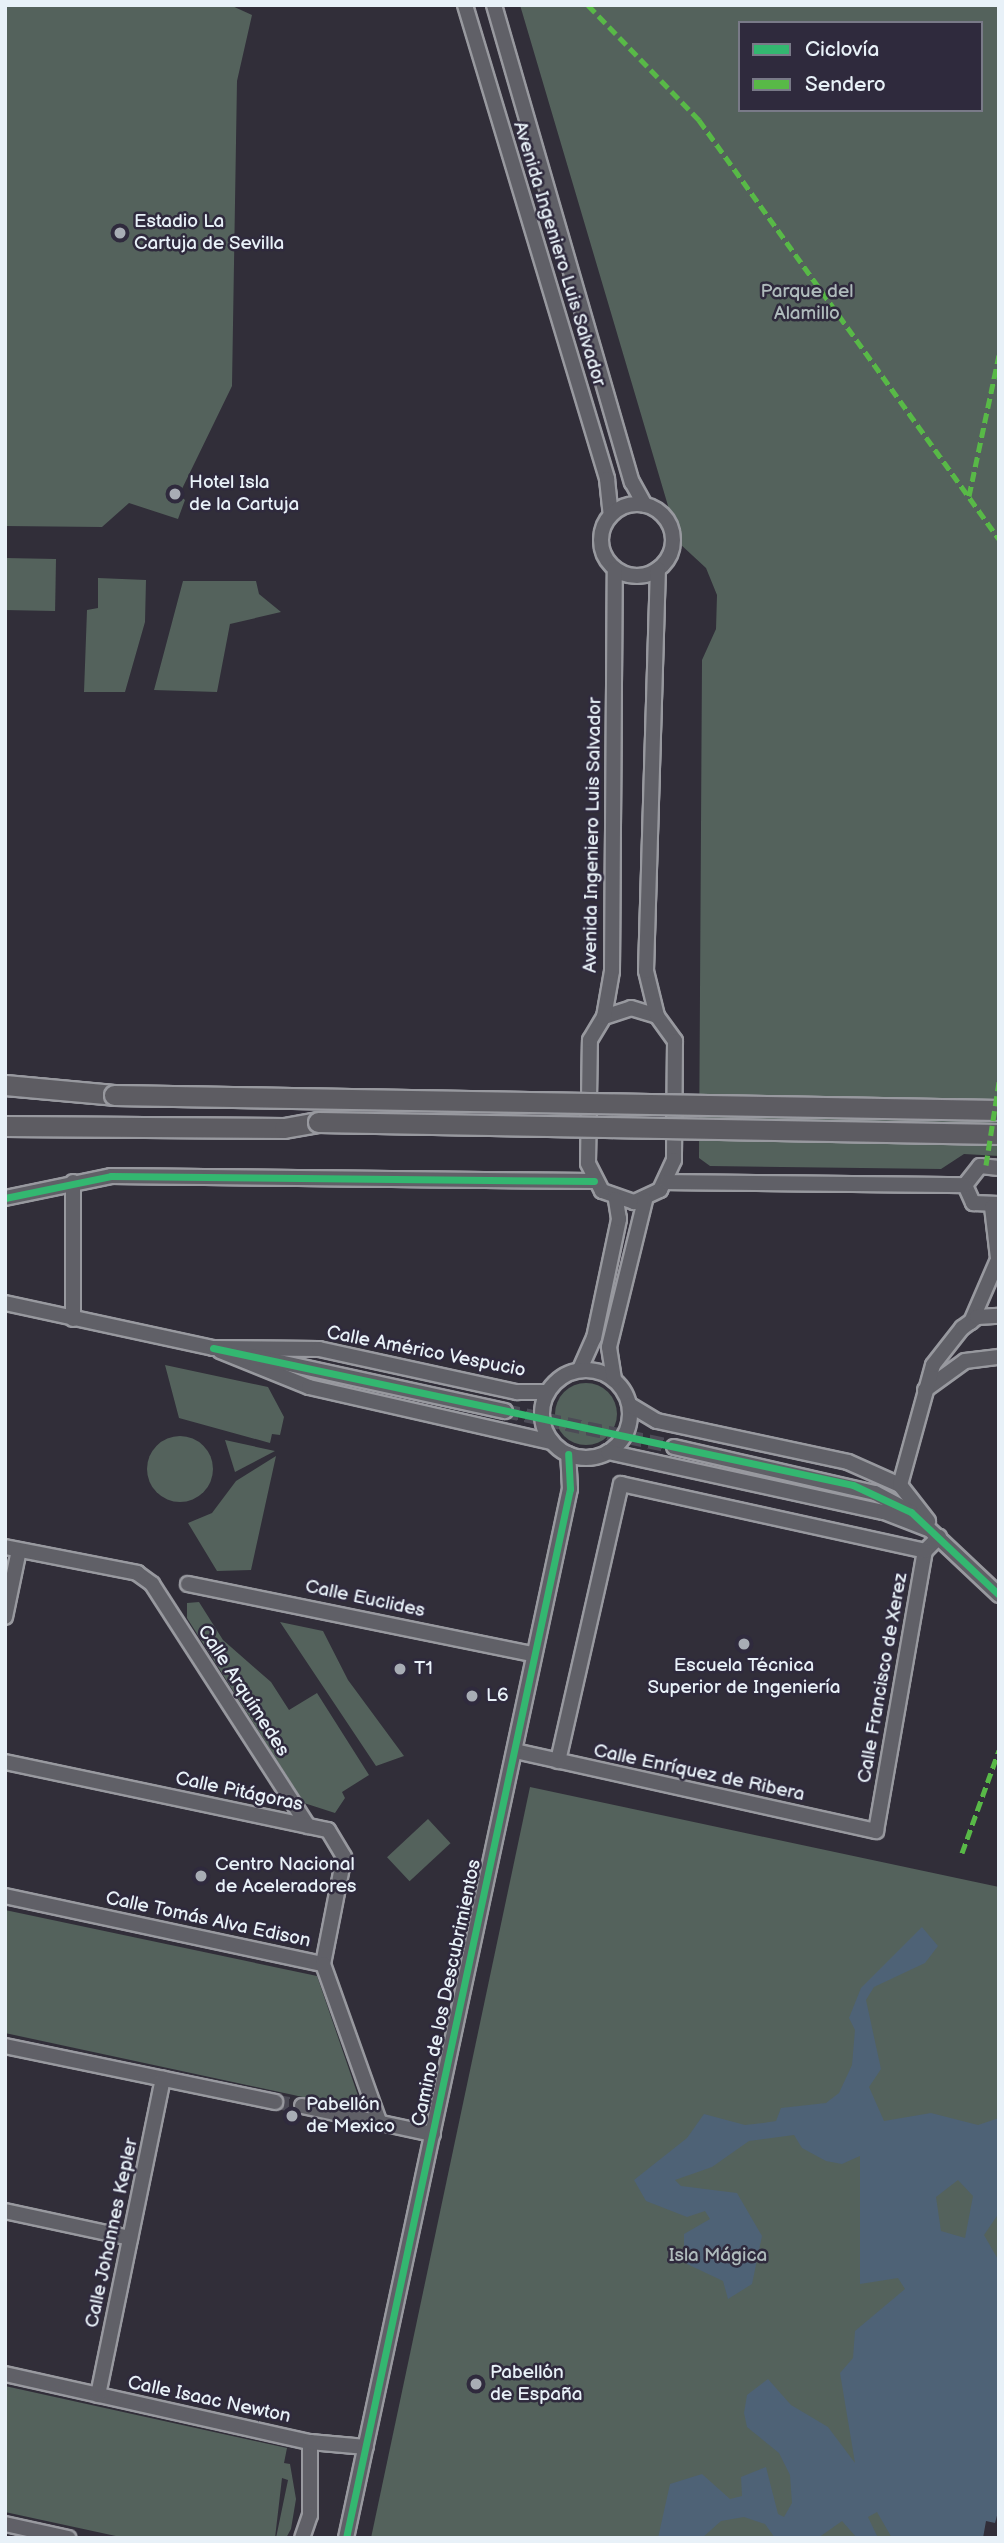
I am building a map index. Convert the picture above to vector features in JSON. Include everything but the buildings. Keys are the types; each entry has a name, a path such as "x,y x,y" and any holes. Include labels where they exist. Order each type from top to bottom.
{"main road":[{"path":"5,1085 114,1096"},
{"path":"5,1097 114,1096 999,1110"},
{"path":"5,1116 999,1135"},
{"path":"5,1126 284,1128 318,1122"}],"street":[{"name":"Avenida Ingeniero Luis Salvador","path":"465,5 607,479 611,515"},
{"name":"Avenida Ingeniero Luis Salvador","path":"494,5 632,482 645,505"},
{"path":"5,1198 111,1176 594,1181 616,1199 645,1199 667,1182 674,1160 675,1041 657,1016 646,971 657,569 673,539 664,517 645,505 611,515 602,548 615,569 636,575 657,569"},
{"name":"Avenida Ingeniero Luis Salvador","path":"594,1181 588,1163 589,1049 604,1017 612,971 615,569"},
{"path":"604,1017 631,1008 657,1016"},
{"path":"965,1185 980,1166 999,1168"},
{"path":"73,1182 73,1319"},
{"path":"667,1182 965,1185"},
{"path":"900,1485 924,1391 956,1334 971,1322 998,1264 995,1206 973,1203 965,1185"},
{"path":"616,1199 620,1219 594,1338 580,1370 547,1392 544,1426 552,1442 568,1454 608,1452 884,1512 934,1533"},
{"path":"645,1199 609,1347 614,1379 630,1405 657,1421 848,1462 900,1485 925,1513 934,1533"},
{"name":"Calle Américo Vespucio","path":"5,1303 213,1348 309,1387 552,1442"},
{"path":"971,1322 999,1316"},
{"path":"956,1334 962,1349 991,1355"},
{"path":"213,1348 505,1411"},
{"name":"Calle Américo Vespucio","path":"213,1348 319,1349 517,1392 547,1392"},
{"path":"924,1391 951,1368 991,1355"},
{"path":"580,1370 614,1379"},
{"path":"608,1452 627,1432 630,1405"},
{"path":"674,1447 853,1485 891,1500 934,1533 999,1595"},
{"name":"Camino de los Descubrimientos","path":"346,2538 570,1489 568,1454"},
{"path":"558,1762 621,1484 925,1551"},
{"name":"Calle Francisco de Xerez","path":"876,1831 925,1551 934,1533"},
{"path":"5,1617 12,1548"},
{"name":"Calle Arquímedes","path":"12,1548 145,1578 308,1826"},
{"name":"Calle Euclides","path":"188,1584 533,1654"},
{"name":"Calle Enríquez de Ribera","path":"515,1751 876,1831"},
{"name":"Calle Pitágoras","path":"5,1762 328,1830 344,1857 323,1964"},
{"name":"Calle Tomás Alva Edison","path":"5,1896 323,1964 380,2124"},
{"path":"5,2046 275,2102"},
{"name":"Calle Johannes Kepler","path":"98,2395 163,2079"},
{"path":"302,2106 433,2134"},
{"path":"5,2211 130,2238"},
{"name":"Calle Isaac Newton","path":"5,2374 310,2442 310,2504 302,2538"},
{"path":"310,2442 366,2447"},
{"path":"5,2524 65,2537"}],"green space":[{"name":"Estadio La Cartuja de Sevilla","path":"5,5 230,5 252,15 237,81 232,386 179,495 185,500 178,519 129,503 102,527 5,526"},
{"name":"Parque del Alamillo","path":"520,5 999,5 999,1156 964,1154 941,1169 710,1166 699,1158 702,660 716,629 717,595 706,568 679,543"},
{"path":"5,558 56,559 55,611 5,610"},
{"path":"98,578 146,580 145,622 125,692 84,692 87,610 98,608"},
{"path":"183,581 256,581 259,594 281,612 230,624 217,692 154,690"},
{"path":"165,1365 268,1387 284,1417 280,1435 272,1434 270,1443 179,1418"},
{"path":"580,1383 592,1383 608,1392 615,1402 615,1426 608,1436 592,1445 580,1445 569,1440 560,1431 555,1420 555,1408 560,1397 569,1388"},
{"path":"186,1436 204,1445 211,1456 211,1482 204,1493 193,1500 174,1502 156,1493 149,1482 147,1463 156,1445 167,1438"},
{"path":"225,1440 275,1451 235,1472"},
{"path":"276,1456 251,1570 217,1571 188,1523 212,1513 236,1481"},
{"path":"199,1602 223,1640 271,1682 289,1710 317,1693 369,1775 342,1792 345,1798 335,1813 304,1803 187,1618 187,1603"},
{"path":"280,1622 323,1631 348,1680 404,1756 376,1766"},
{"name":"Isla Mágica","path":"530,1787 999,1887 999,2538 371,2538"},
{"path":"428,1819 451,1843 410,1881 387,1857"},
{"path":"5,1910 317,1976 363,2110 5,2033"},
{"path":"5,2386 287,2448 284,2463 290,2464 296,2499 291,2529 286,2538 276,2538 288,2480 282,2478 275,2538 125,2538 5,2512"}],"water":[{"path":"922,1927 938,1946 925,1963 874,1987 866,2000 881,2069 869,2087 884,2121 931,2113 978,2125 999,2118 999,2213 984,2235 999,2261 999,2538 892,2538 877,2512 868,2517 878,2538 857,2538 842,2521 818,2538 775,2538 765,2524 744,2517 721,2521 702,2538 658,2538 670,2484 702,2474 730,2499 742,2496 741,2477 766,2467 778,2514 784,2517 792,2503 790,2475 779,2453 747,2427 744,2413 747,2395 768,2379 791,2405 828,2427 855,2463 840,2373 853,2358 855,2331 905,2289 898,2278 860,2284 860,2156 842,2164 826,2161 802,2148 794,2135 749,2141 712,2167 675,2180 681,2186 737,2193 762,2236 752,2284 728,2299 723,2281 687,2264 684,2256 684,2234 710,2219 705,2211 687,2217 646,2201 634,2180 687,2138 704,2114 745,2125 776,2121 781,2108 826,2103 839,2093 852,2065 855,2030 849,2018 861,1988","holes":["958,2180 973,2196 965,2238 941,2231 936,2197"]}],"pier":[{"path":"999,2508 999,2538 983,2538 986,2521 995,2523"}],"tunnel":[{"path":"505,1411 674,1447"},
{"path":"275,2102 302,2106"}],"marked path":[{"path":"588,5 699,120 999,539"},
{"path":"969,496 999,355"},
{"path":"986,1165 999,1082"},
{"path":"962,1853 999,1750"}],"cycle path":[{"path":"5,1198 111,1176 594,1181"},
{"path":"213,1348 853,1485 911,1512 999,1595"},
{"path":"346,2538 570,1489 568,1454"}],"place":[{"name":"Estadio La Cartuja de Sevilla","path":"120,233"},
{"name":"Hotel Isla de la Cartuja","path":"175,494"},
{"name":"Escuela Técnica Superior de Ingeniería","path":"744,1644"},
{"name":"T1","path":"400,1669"},
{"name":"L6","path":"472,1696"},
{"name":"Centro Nacional de Aceleradores","path":"201,1876"},
{"name":"Pabellón de Mexico","path":"292,2116"},
{"name":"Pabellón de España","path":"476,2384"}]}
